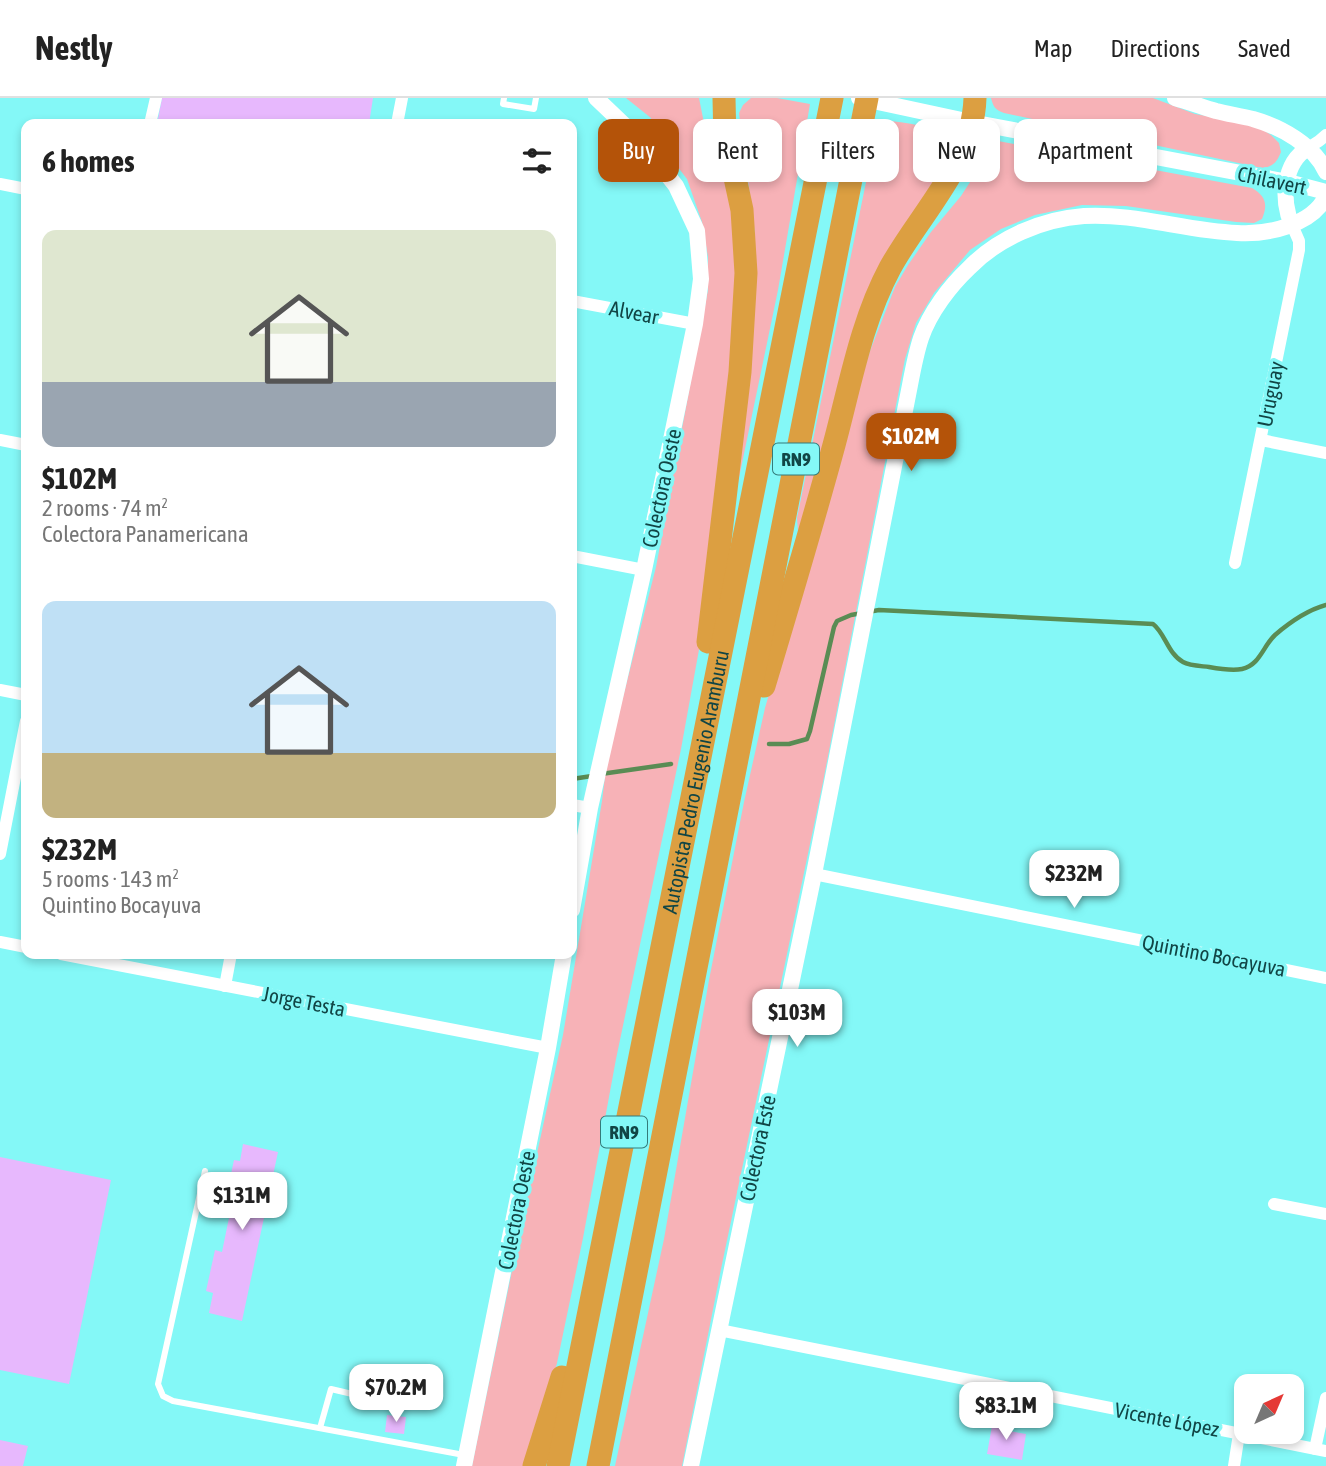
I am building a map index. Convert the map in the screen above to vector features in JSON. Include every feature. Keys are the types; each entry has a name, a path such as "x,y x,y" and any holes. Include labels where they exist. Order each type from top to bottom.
{"highway":[{"path":"691,798 744,323 746,272 742,209 725,142 724,98"},
{"name":"Autopista Pedro Eugenio Aramburu","path":"558,1466 832,98"},
{"name":"Autopista Pedro Eugenio Aramburu","path":"598,1466 867,98"},
{"path":"972,119 975,98"},
{"path":"724,820 875,301 905,242 946,182"},
{"path":"534,1466 560,1388 625,1126"},
{"path":"606,1466 627,1322"}],"street":[{"path":"151,119 156,98"},
{"path":"398,119 402,98"},
{"name":"Colectora Oeste","path":"577,882 594,789 644,570 695,324 701,279 696,231 685,204 666,171 640,140 596,98"},
{"name":"Chilavert","path":"857,98 958,119"},
{"path":"1175,98 1254,119 1282,131 1308,148 1322,162 1326,172"},
{"name":"Chilavert","path":"1000,127 1288,182 1326,194"},
{"path":"1326,135 1296,156 1290,167 1286,211 1292,225 1310,216 1322,205 1326,194"},
{"path":"0,184 21,189"},
{"name":"Colectora Este","path":"691,1466 814,874 921,337 947,292 977,260 999,244 1038,226 1083,216 1111,216 1238,234 1292,225"},
{"name":"Uruguay","path":"1235,563 1298,250 1299,241 1292,225"},
{"name":"Alvear","path":"577,301 695,324"},
{"path":"0,440 21,444"},
{"path":"1261,440 1326,453"},
{"path":"577,557 644,570"},
{"path":"0,690 21,694"},
{"path":"0,853 21,746"},
{"path":"577,806 590,808"},
{"name":"Quintino Bocayuva","path":"814,874 1326,978"},
{"path":"0,942 21,946"},
{"name":"Jorge Testa","path":"87,959 548,1048"},
{"path":"225,986 230,959"},
{"name":"Colectora Oeste","path":"465,1461 564,959"},
{"path":"1274,1203 1326,1214"},
{"name":"Vicente López","path":"719,1330 1234,1433"},
{"path":"1321,1450 1326,1398"},
{"path":"1234,1466 1237,1444"},
{"name":"Vicente López","path":"1290,1444 1321,1450"}],"lane":[{"path":"504,98 503,104 534,109 536,98"},
{"path":"205,1171 158,1384 163,1396 173,1401 320,1428 465,1461"},
{"path":"320,1428 331,1389 365,1397 400,1395 434,1382"}],"shaded area":[{"path":"626,98 699,98 703,119 693,119 693,182 731,183 742,289 704,622 681,749 616,1059 557,1363 528,1466 472,1466 563,1035 607,760 656,567 708,290 708,257 702,222 687,179 679,169 679,119 651,119"},
{"path":"751,98 777,98 810,104 807,119 796,119 797,182 778,290 730,521 755,234 748,182 782,182 782,119 740,119 739,113"},
{"path":"991,98 1153,98 1195,114 1247,123 1260,128 1279,143 1281,152 1274,163 1262,168 1157,146 1157,119 1032,119 998,111"},
{"path":"899,122 913,125 913,182 933,182 892,255 799,545 797,518 866,182 899,182"},
{"path":"1000,141 1014,144 1014,182 1157,182 1157,170 1252,188 1260,194 1265,205 1262,219 1254,223 1126,206 1082,205 1035,215 1001,229 970,250 934,293 916,323 905,359 823,782 682,1466 615,1466 664,1239 709,980 765,708 870,351 895,287 931,232 970,182 1000,182"}],"building":[{"path":"162,98 373,98 370,119 158,119"},
{"path":"243,1144 278,1152 242,1321 209,1313 213,1293 206,1291 215,1250 222,1252 232,1203 225,1202 234,1160 240,1161"},
{"path":"0,1157 111,1180 69,1384 0,1370"},
{"path":"387,1415 406,1417 404,1434 385,1432"},
{"path":"993,1420 1010,1423 1009,1431 1026,1434 1022,1460 987,1454"},
{"path":"0,1440 28,1446 23,1466 0,1466"}],"waterway":[{"path":"769,744 789,744 807,739 834,627 837,621 851,615 879,610 1153,624 1174,654 1183,662 1234,670 1253,664 1280,630 1326,605"},
{"path":"601,774 671,764"},
{"path":"577,778 592,776"}]}
